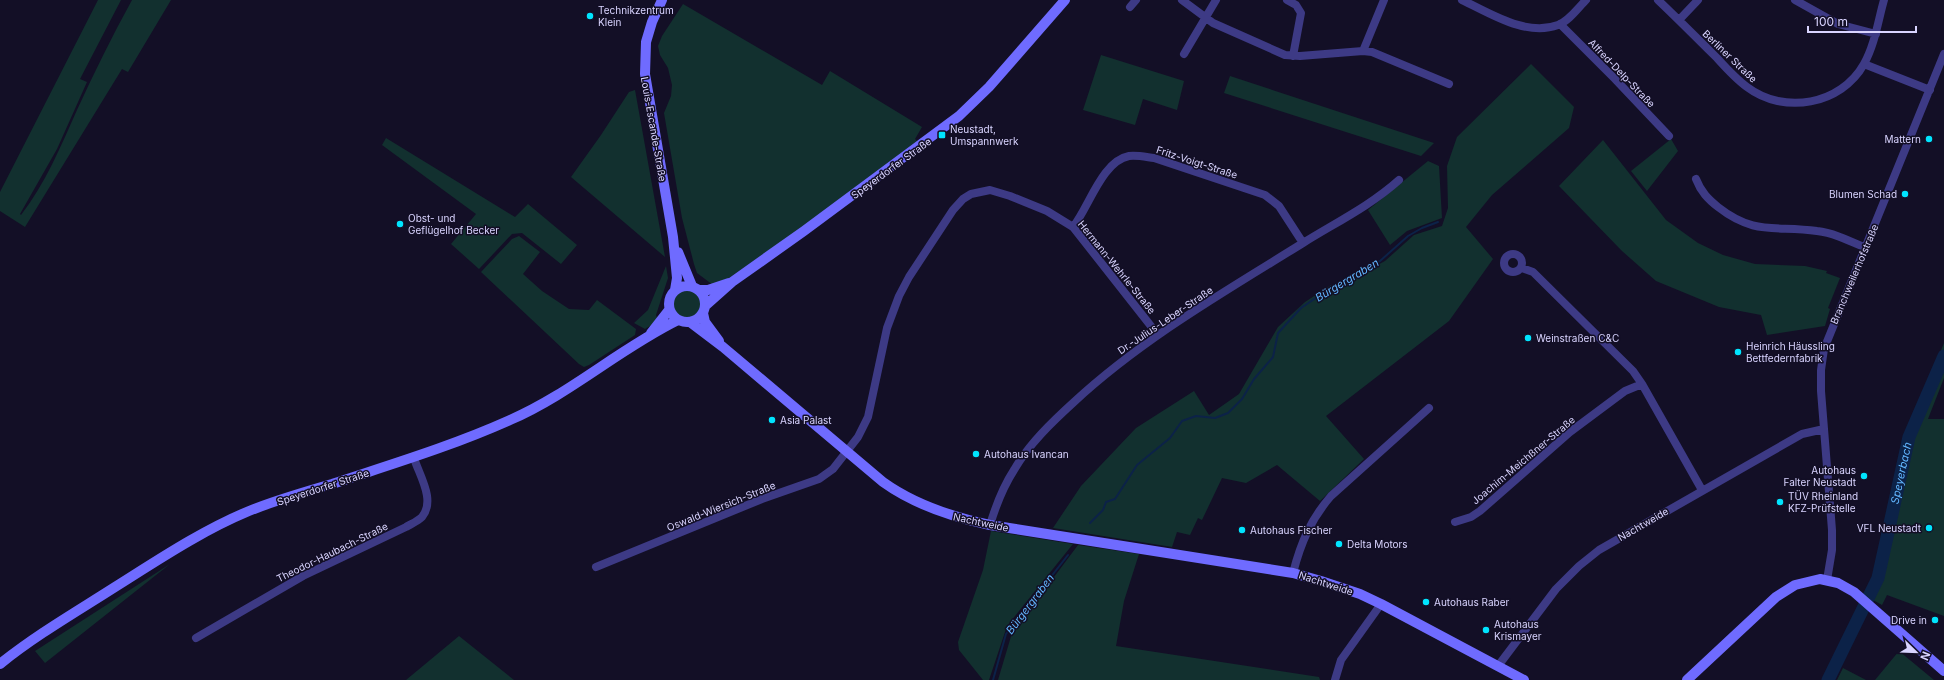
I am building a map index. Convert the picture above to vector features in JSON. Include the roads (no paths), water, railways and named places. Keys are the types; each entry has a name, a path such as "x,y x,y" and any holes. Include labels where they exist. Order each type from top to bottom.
{"street":[{"name":"Louis-Escande-Straße","path":"662,0 648,32 644,54 644,74 673,237 677,278 675,290"},
{"name":"Speyerdorfer Straße","path":"704,310 732,282 836,208 959,116 989,88 1065,0"},
{"path":"1130,7 1136,0"},
{"path":"1182,0 1204,18 1278,52 1293,56 1363,51 1377,53 1449,84"},
{"path":"1184,54 1216,0"},
{"path":"1287,0 1296,5 1301,13 1293,56"},
{"path":"1363,51 1384,0"},
{"path":"1462,0 1523,26 1544,27 1560,24 1586,0"},
{"name":"Berliner Straße","path":"1658,0 1746,87 1762,96 1780,102 1807,102 1831,95 1852,80 1864,64 1876,34 1884,0"},
{"path":"1679,20 1698,0"},
{"path":"1795,0 1838,24 1876,34"},
{"name":"Alfred-Delp-Straße","path":"1560,24 1669,136"},
{"name":"Branchweilerhofstraße","path":"1827,580 1832,550 1832,530 1821,370 1824,349 1930,90 1942,65 1944,54"},
{"path":"1864,64 1930,90"},
{"name":"Fritz-Voigt-Straße","path":"1073,227 1111,166 1124,158 1143,156 1265,195 1279,206 1303,243"},
{"path":"1696,179 1700,188 1709,199 1731,217 1774,229 1822,232 1866,248"},
{"name":"Dr.-Julius-Leber-Straße","path":"990,525 997,502 1014,469 1059,416 1098,380 1158,335 1303,243 1379,197 1399,180"},
{"name":"Hermann-Wehrle-Straße","path":"846,452 858,437 868,417 887,328 899,296 909,277 938,232 963,199 971,194 990,190 1002,193 1047,211 1073,227 1158,335"},
{"name":"Louis-Escande-Straße","path":"673,237 688,280 695,288"},
{"path":"1522,268 1534,272 1633,372 1642,384 1702,490"},
{"name":"Speyerdorfer Straße","path":"695,288 708,290 732,282"},
{"path":"682,286 695,288 704,299 704,310 697,320 690,322 678,320 673,317 669,310 669,298 675,290 682,286"},
{"name":"Speyerdorfer Straße","path":"644,340 669,310"},
{"name":"Nachtweide","path":"704,310 705,322 723,347"},
{"name":"Speyerdorfer Straße","path":"0,664 13,654 179,547 221,524 266,505 414,458 491,428 532,410 569,389 644,340 678,320"},
{"name":"Nachtweide","path":"690,322 723,347 878,478 901,494 953,517 990,525 1293,573 1344,588 1381,604 1524,680"},
{"name":"Joachim-Meichßner-Straße","path":"1454,522 1470,517 1480,511 1570,432 1625,391 1642,384"},
{"name":"Nachtweide","path":"1293,573 1308,530 1322,507 1331,496 1429,408"},
{"name":"Nachtweide","path":"1498,666 1556,589 1579,566 1610,543 1802,434 1824,429"},
{"name":"Oswald-Wiersich-Straße","path":"596,567 762,499 819,479 833,468 846,452"},
{"name":"Theodor-Haubach-Straße","path":"196,638 303,576 406,527 421,518 428,508 428,496 414,458"},
{"path":"1687,680 1784,591 1804,581 1827,580 1843,585 1861,598 1944,671"},
{"path":"1335,680 1341,660 1381,604"}],"waterway":[{"name":"Bürgergraben","path":"1090,523 1103,510 1106,502 1115,499 1137,465 1170,438 1182,421 1196,416 1215,418 1228,413 1242,399 1254,379 1273,357 1278,333 1301,308 1335,285 1380,261 1408,236 1422,228 1438,222"},
{"name":"Speyerbach","path":"1828,680 1878,578 1909,437 1944,356"},
{"name":"Bürgergraben","path":"993,680 1006,634 1068,555"}],"place":[{"name":"Technikzentrum Klein","path":"590,16"},
{"name":"Neustadt, Umspannwerk","path":"942,135"},
{"name":"Mattern","path":"1929,139"},
{"name":"Blumen Schad","path":"1905,194"},
{"name":"Obst- und Geflügelhof Becker","path":"400,224"},
{"name":"Weinstraßen C&C","path":"1528,338"},
{"name":"Heinrich Häussling Bettfedernfabrik","path":"1738,352"},
{"name":"Asia Palast","path":"772,420"},
{"name":"Autohaus Ivancan","path":"976,454"},
{"name":"Autohaus Falter Neustadt","path":"1864,476"},
{"name":"TÜV Rheinland KFZ-Prüfstelle","path":"1780,502"},
{"name":"VFL Neustadt","path":"1929,528"},
{"name":"Autohaus Fischer","path":"1242,530"},
{"name":"Delta Motors","path":"1339,544"},
{"name":"Autohaus Raber","path":"1426,602"},
{"name":"Drive in","path":"1935,620"},
{"name":"Autohaus Krismayer","path":"1486,630"}]}
